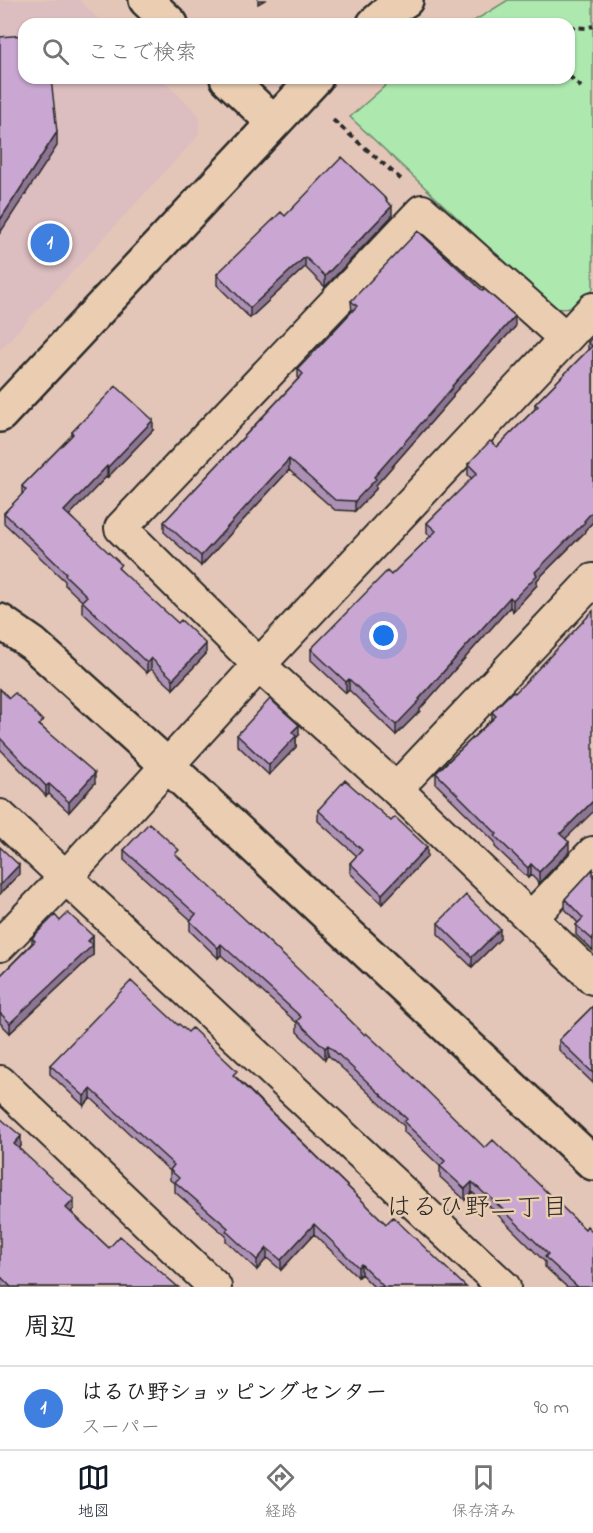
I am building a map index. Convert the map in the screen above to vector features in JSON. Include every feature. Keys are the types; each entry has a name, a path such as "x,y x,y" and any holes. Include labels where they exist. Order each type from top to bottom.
{"street":[{"path":"146,0 165,18"},
{"path":"382,18 406,0"},
{"path":"233,84 273,122"},
{"path":"0,415 310,84"},
{"path":"565,338 422,211 121,528 259,665 396,789 593,978"},
{"path":"0,945 593,309"},
{"path":"396,789 593,580"},
{"path":"0,621 33,644 166,765 593,1163"},
{"path":"0,816 504,1287"},
{"path":"531,918 593,853"},
{"path":"0,1082 215,1287"}],"path":[{"path":"575,27 593,26"},
{"path":"575,82 581,87"},
{"path":"333,120 420,196 422,211"}],"shaded area":[{"path":"0,0 79,0 98,18 18,18 18,84 167,84 200,116 198,136 0,350"}],"green space":[{"path":"508,0 593,0 593,289 576,308 554,309 350,117 387,84 575,84 575,18 479,18"}],"building":[{"path":"18,36 18,84 52,84 57,132 0,220 0,37"},
{"path":"342,157 392,206 325,276 305,257 250,308 217,274 281,212 285,216"},
{"path":"418,231 483,291 484,289 515,316 452,386 374,477 376,479 355,501 335,500 289,459 201,556 164,522 303,374 298,369 357,306 351,301"},
{"path":"593,337 593,511 535,572 537,575 513,600 510,597 396,725 349,679 346,682 311,649 387,571 391,575 436,531 427,523 477,473 468,464 490,441 497,447 538,406 535,404 592,346 588,342"},
{"path":"116,386 153,420 64,511 121,564 118,568 178,623 181,620 206,644 173,679 151,658 147,663 82,601 87,596 4,513 26,490 22,486"},
{"path":"593,611 593,801 560,834 569,842 539,872 531,864 528,868 436,773 496,716 492,712 513,691 515,693"},
{"path":"0,689 9,698 15,693 43,721 39,725 95,773 69,802 49,784 46,786 0,738"},
{"path":"270,699 299,725 292,732 296,736 269,765 237,735"},
{"path":"345,780 391,821 395,817 427,847 382,894 350,863 362,850 318,810"},
{"path":"149,823 179,850 175,854 365,1035 366,1033 406,1070 485,1148 493,1140 585,1229 587,1226 593,1232 593,1287 578,1287 545,1257 548,1254 472,1182 465,1189 440,1166 445,1161 404,1122 407,1119 328,1045 325,1048 297,1021 301,1017 221,944 218,948 190,921 196,914 124,850"},
{"path":"0,847 19,865 0,885"},
{"path":"593,869 593,940 576,925 583,918 565,899"},
{"path":"466,895 500,929 472,957 438,923"},
{"path":"68,913 93,936 88,941 93,945 10,1023 0,1013 0,976 35,941 32,938 55,915 60,921"},
{"path":"131,981 178,1025 188,1032 192,1028 237,1071 233,1075 386,1224 393,1217 466,1287 384,1287 361,1264 358,1267 314,1224 281,1260 267,1248 257,1260 226,1231 228,1228 175,1182 179,1178 170,1170 174,1165 91,1089 84,1096 50,1065"},
{"path":"593,1006 593,1073 559,1040"},
{"path":"0,1118 21,1136 14,1144 74,1199 66,1208 109,1248 120,1236 178,1287 11,1287 0,1276"}],"place":[{"name":"はるひ野ショッピングセンター","path":"50,243"}],"district":[{"name":"はるひ野二丁目","path":"477,1209"}]}
